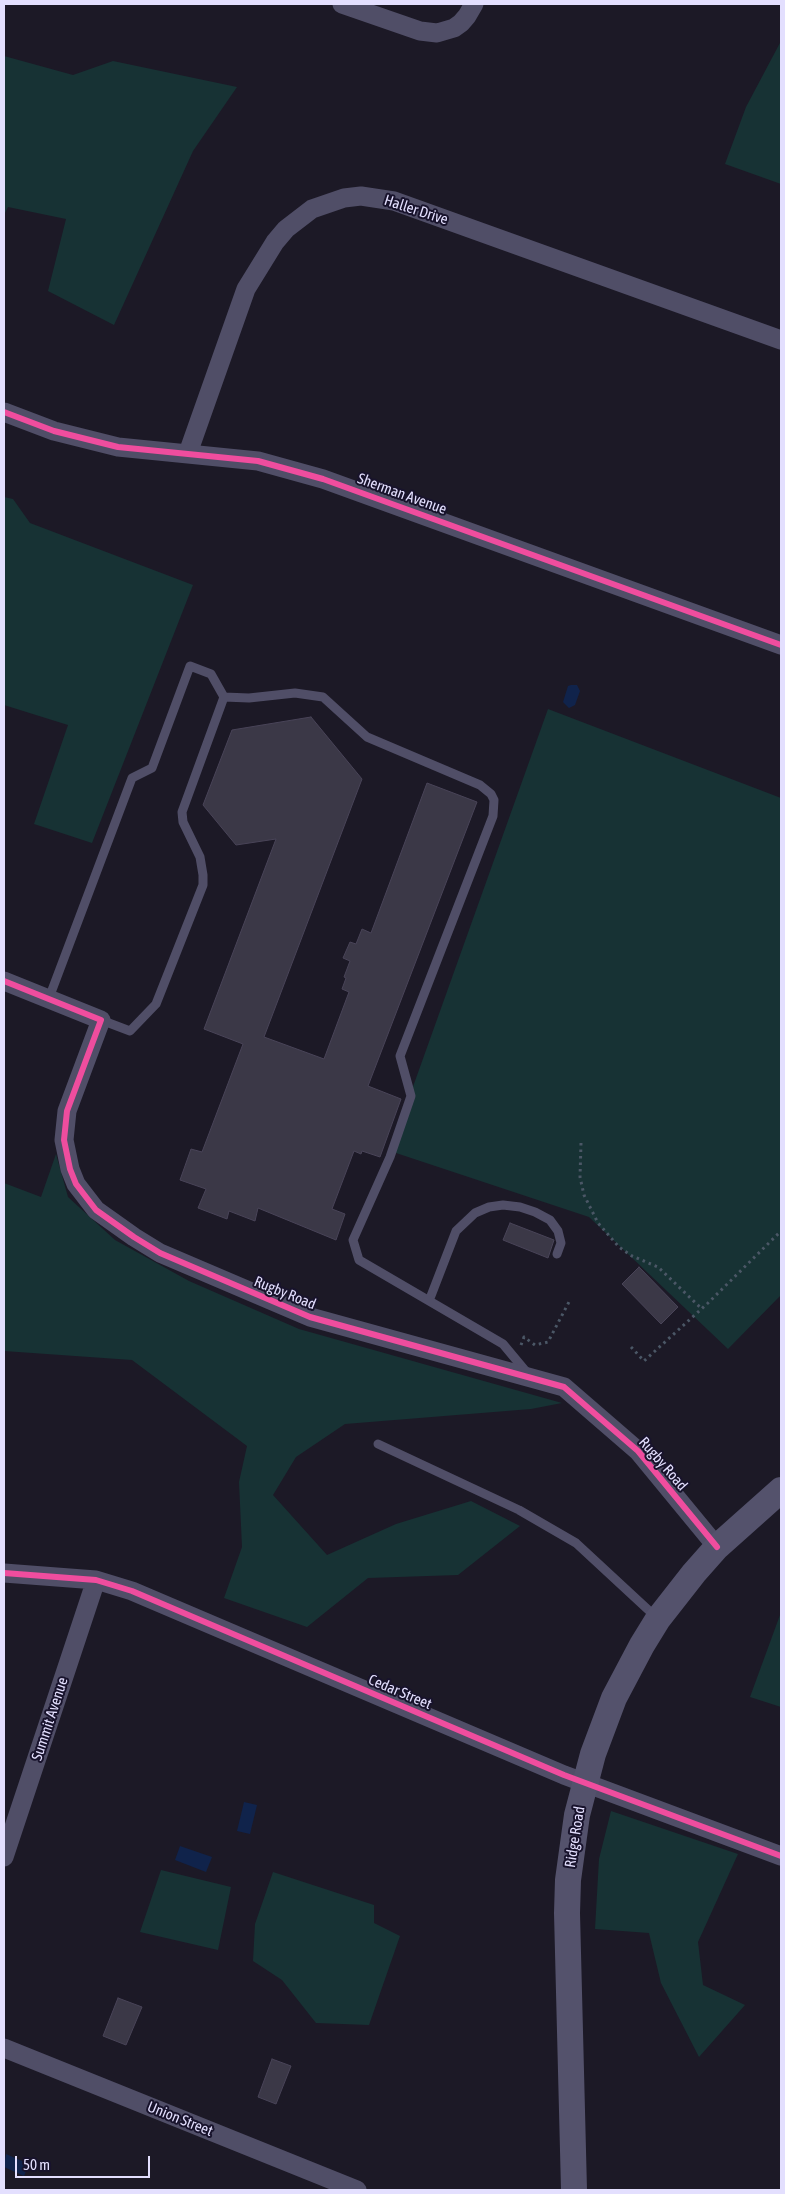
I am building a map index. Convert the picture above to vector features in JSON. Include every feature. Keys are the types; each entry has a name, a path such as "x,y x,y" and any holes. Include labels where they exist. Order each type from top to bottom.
{"main road":[{"name":"Ridge Road","path":"574,2190 567,1913 572,1847 584,1783 595,1747 614,1698 658,1619 688,1580 717,1547 780,1493"}],"street":[{"path":"342,4 420,31 438,33 454,28 461,23 474,4"},
{"name":"Haller Drive","path":"188,454 246,289 275,242 298,218 328,202 344,198 361,196 394,201 781,340"},
{"name":"Sherman Avenue","path":"4,412 54,431 118,448 258,461 323,479 781,645"},
{"path":"4,981 101,1020"},
{"name":"Rugby Road","path":"101,1020 67,1111 64,1133 66,1155 70,1169 85,1198 96,1210 160,1253 310,1318 564,1387 638,1451 717,1547"},
{"name":"Cedar Street","path":"4,1573 96,1580 132,1591 584,1783 781,1856"},
{"name":"Summit Avenue","path":"4,1857 96,1580"},
{"name":"Union Street","path":"4,2048 357,2190"}],"lane":[{"path":"49,998 132,778 152,768 190,666 211,674 224,697 182,812 183,822 203,865 203,885 156,1004 130,1031 101,1020"},
{"path":"224,697 249,698 295,693 323,697 367,737 480,786 491,794 494,800 495,811 400,1056 411,1096 390,1158 353,1240 358,1260 503,1344 531,1378"},
{"path":"429,1301 456,1231 475,1213 489,1207 503,1205 520,1207 550,1220 558,1231 560,1242 557,1254"},
{"path":"378,1444 519,1510 576,1543 658,1619"}],"path":[{"path":"581,1142 580,1178 584,1195 598,1223 619,1247 632,1256 658,1267 702,1309"},
{"path":"631,1347 644,1361 702,1309 781,1231"},
{"path":"520,1343 524,1337 535,1345 548,1342 570,1300"}],"green space":[{"path":"781,41 781,184 725,164 746,107"},
{"path":"4,56 73,75 113,61 237,87 193,151 114,325 48,291 66,219 8,207 4,215"},
{"path":"4,497 13,499 30,523 193,585 92,843 34,824 68,725 4,705"},
{"path":"548,709 781,798 781,1295 728,1349 589,1217 390,1151"},
{"path":"56,1154 68,1197 115,1240 189,1281 299,1329 562,1403 531,1409 345,1424 296,1457 273,1495 327,1555 396,1524 471,1501 520,1526 458,1575 368,1578 307,1627 224,1598 242,1547 239,1482 247,1446 132,1360 4,1351 4,1183 41,1197"},
{"path":"781,1615 781,1707 750,1697"},
{"path":"611,1811 738,1854 698,1942 703,1985 745,2005 699,2057 661,1983 649,1933 595,1929 599,1859"},
{"path":"161,1870 231,1887 218,1950 140,1932"},
{"path":"273,1872 374,1905 374,1923 400,1936 369,2025 316,2023 282,1980 253,1961 255,1924"}],"water":[{"path":"577,685 580,691 575,705 569,708 563,702 568,686"},
{"path":"244,1802 257,1805 250,1834 237,1831"},
{"path":"180,1846 212,1857 206,1872 175,1860"},
{"path":"6,2154 29,2164 24,2176 4,2167"}],"building":[{"path":"311,717 362,779 264,1037 324,1059 349,992 342,989 350,961 343,958 350,942 356,944 362,929 371,933 427,783 477,802 368,1086 401,1099 380,1157 362,1151 361,1154 354,1151 332,1209 345,1214 336,1240 258,1208 255,1221 229,1211 227,1219 198,1208 206,1189 180,1180 191,1149 202,1152 243,1044 204,1029 276,839 236,845 203,805 232,730"},
{"path":"510,1223 554,1240 548,1258 503,1240"},
{"path":"639,1267 678,1307 661,1324 622,1284"},
{"path":"118,1998 142,2007 126,2045 103,2036"},
{"path":"272,2059 291,2066 276,2104 258,2097"}],"cycle path":[{"path":"4,412 54,431 118,447 258,461 323,479 781,645"},
{"path":"4,981 101,1020 67,1111 64,1140 70,1169 76,1184 96,1210 160,1253 310,1317 564,1387 638,1451 717,1547"},
{"path":"4,1573 96,1580 132,1591 564,1775 781,1856"}]}
